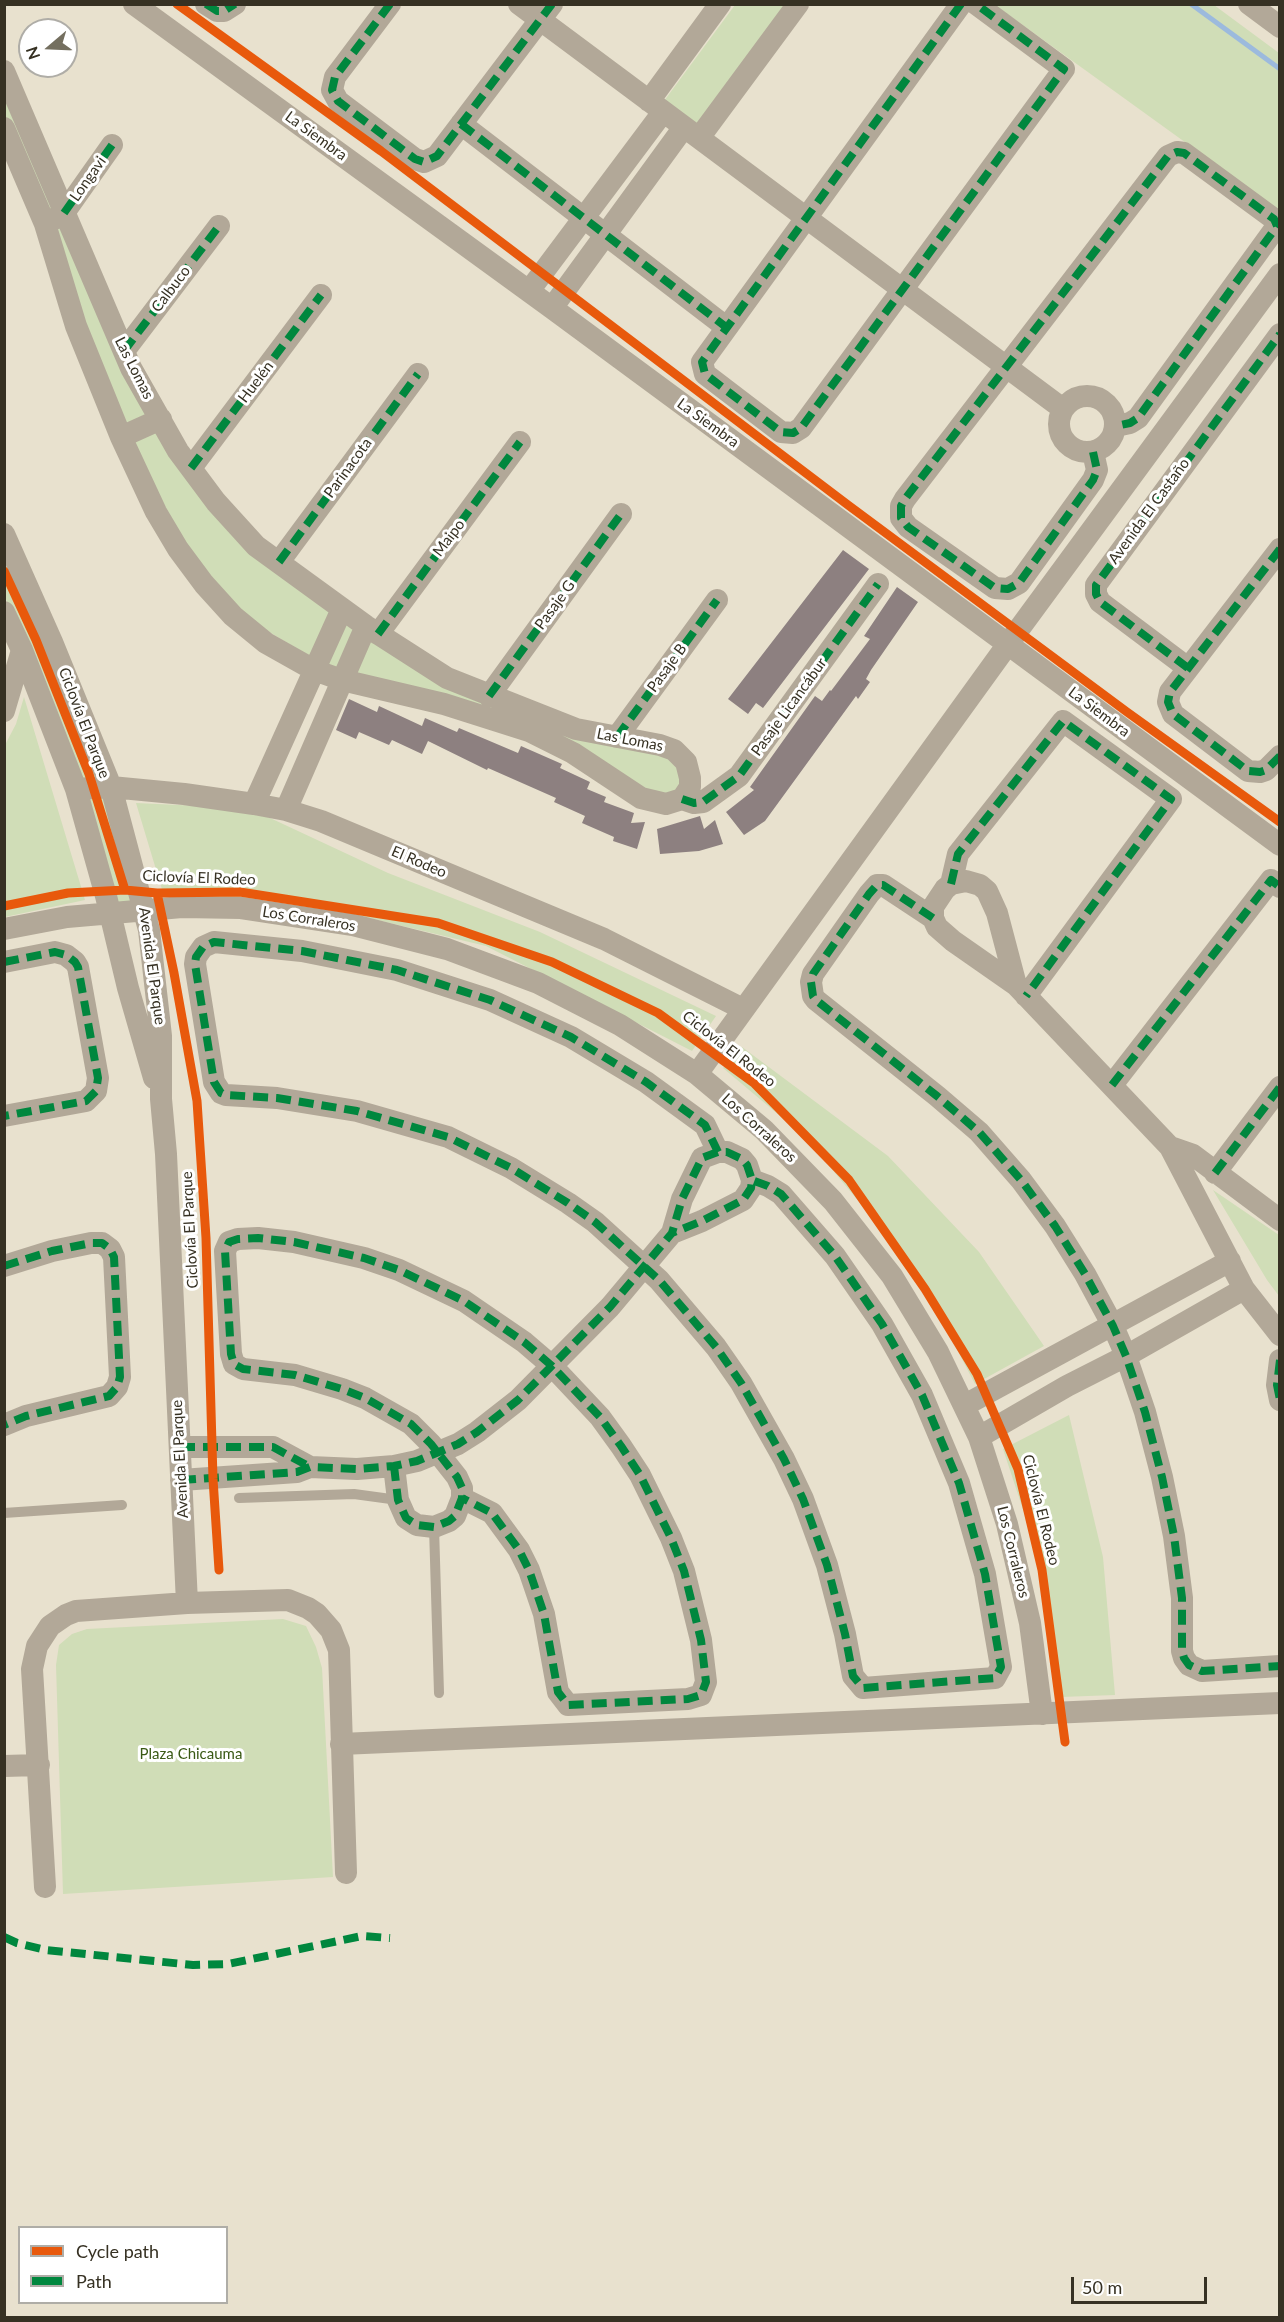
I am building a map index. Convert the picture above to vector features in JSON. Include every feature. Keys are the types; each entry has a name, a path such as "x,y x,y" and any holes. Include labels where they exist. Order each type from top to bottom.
{"street":[{"name":"La Siembra","path":"134,4 529,291 1280,845"},
{"path":"206,4 216,11 224,11 235,4"},
{"path":"390,4 335,77 334,96 419,161 429,161 437,156 546,12"},
{"path":"519,4 546,12 656,106 1063,409"},
{"path":"529,291 583,219 720,4"},
{"path":"552,308 605,236 798,4"},
{"path":"961,4 704,358 703,370 781,432 793,433 801,428 1064,69 976,4"},
{"path":"1249,4 1280,27"},
{"name":"Las Lomas","path":"4,71 54,219 76,326 121,437 156,512 178,549 204,584 233,616 266,643 314,670 342,680 532,723 668,747 686,762 690,787 682,799 666,804 641,798 532,723 489,696 447,678 372,630 256,546 216,502 178,451 131,369 124,351 54,219 4,128"},
{"path":"461,124 726,327"},
{"name":"Longavi","path":"54,219 112,146"},
{"path":"1093,452 1097,470 1093,480 1018,583 1008,589 995,588 908,527 900,513 905,499 1168,156 1177,152 1184,153 1274,219 1277,226 1138,418 1130,423 1116,426"},
{"name":"Calbuco","path":"124,351 219,226"},
{"path":"696,1074 1280,274"},
{"name":"Huelén","path":"191,468 321,295"},
{"name":"Avenida El Castaño","path":"1188,668 1100,602 1096,594 1096,585 1280,334"},
{"name":"Parinacota","path":"279,562 418,374"},
{"path":"1087,395 1105,401 1111,408 1116,426 1109,442 1093,452 1075,450 1062,437 1059,418 1069,402 1087,395"},
{"path":"121,437 161,419"},
{"name":"Maipo","path":"372,630 520,442"},
{"name":"Pasaje G","path":"489,696 621,514"},
{"name":"Avenida El Parque","path":"4,534 52,642 111,787 145,909 159,1002 161,1099 166,1154 187,1603"},
{"path":"1280,549 1170,692 1168,702 1173,714 1248,771 1260,772 1271,767 1280,756"},
{"name":"Pasaje Licancábur","path":"682,799 694,803 703,802 739,776 878,584"},
{"name":"Pasaje B","path":"617,737 717,600"},
{"path":"254,804 342,609"},
{"name":"Avenida El Parque","path":"4,612 22,650 76,789 106,896 108,913 128,988 161,1099"},
{"path":"286,810 342,680 372,630"},
{"path":"4,711 22,650"},
{"path":"933,918 936,899 951,884 958,854 1063,721 1171,799 1021,990"},
{"name":"El Rodeo","path":"76,789 111,787 184,794 286,810 321,821 604,939 743,1009"},
{"path":"1112,1086 1271,880 1280,886"},
{"path":"951,884 974,882 987,891 997,913 1021,990"},
{"path":"1280,1335 1244,1288 1170,1147 1021,990 945,935 933,918 883,885 877,885 813,974 811,982 813,996 979,1132 1021,1180 1055,1226 1085,1274 1126,1356 1145,1412 1162,1477 1174,1536 1182,1598 1184,1658 1189,1665 1202,1671 1280,1666"},
{"name":"Los Corraleros","path":"145,909 241,908 353,926 447,949 538,983 580,1003 659,1048 696,1074 764,1130 854,1225 907,1298 965,1405 996,1485 1024,1592 1042,1714"},
{"path":"4,929 68,917 145,909"},
{"path":"718,1152 705,1125 646,1082 570,1037 490,1000 398,970 323,955 214,942 199,951 195,964 214,1082 221,1092 226,1095 277,1098 357,1111 448,1137 511,1168 596,1222 644,1265 688,1312 741,1383 784,1459 803,1499 827,1565 840,1611 853,1677 863,1688 995,1678 1001,1667 994,1620 979,1551 958,1482 922,1395 882,1324 834,1256 781,1194 752,1180"},
{"path":"4,962 55,952 66,955 75,962 78,967 98,1078 96,1091 92,1097 79,1104 4,1116"},
{"path":"1215,1173 1280,1087"},
{"path":"1170,1147 1193,1155 1234,1188 1280,1220"},
{"path":"181,1480 297,1472 310,1467 357,1470 394,1466 438,1454 477,1432 518,1400 552,1366 610,1306 672,1233 682,1199 702,1158 718,1152 735,1155 742,1159 747,1165 752,1180 747,1194 736,1205 672,1233"},
{"path":"1202,1209 1234,1188"},
{"path":"394,1466 398,1500 406,1518 417,1525 434,1527 455,1516 462,1498 462,1488 457,1477 411,1424 365,1398 319,1381 271,1371 243,1369 234,1364 231,1354 225,1251 229,1242 258,1238 294,1242 364,1258 399,1270 432,1284 479,1311 524,1342 552,1366 584,1400 621,1446 646,1485 671,1538 684,1571 701,1640 706,1682 701,1695 688,1699 568,1705 558,1692 544,1614 529,1570 519,1550 492,1513 462,1498"},
{"path":"4,1266 52,1251 91,1243 102,1243 111,1249 114,1257 120,1377 117,1387 109,1396 35,1414 4,1425"},
{"path":"965,1405 1230,1261"},
{"path":"979,1437 1244,1288"},
{"path":"1280,1360 1277,1385 1280,1400"},
{"path":"180,1446 273,1447 310,1467"},
{"path":"45,1887 32,1669 37,1646 50,1626 66,1615 86,1610 187,1603 288,1600 317,1614 331,1630 339,1650 346,1873"},
{"path":"341,1744 1280,1703"},
{"path":"4,1766 39,1765"}],"lane":[{"path":"239,1498 354,1494 398,1500"},
{"path":"4,1513 122,1505"},
{"path":"434,1527 439,1694"}],"green space":[{"path":"735,5 786,5 697,125 664,101"},
{"path":"995,5 1214,5 1279,53 1279,210"},
{"path":"4,83 60,215 212,506 445,682 677,758 685,787 666,800 575,749 344,677 236,612 159,510 5,118"},
{"path":"4,550 104,789 140,903 118,904 27,647 5,597"},
{"path":"24,697 85,900 5,917 5,745 16,724"},
{"path":"136,803 200,806 268,817 388,873 540,932 716,1016 692,1051 486,946 298,901 164,896"},
{"path":"742,1047 888,1156 979,1252 1044,1346 975,1384 915,1269 805,1137 723,1068"},
{"path":"1213,1190 1279,1235 1279,1296 1267,1280"},
{"path":"1069,1415 1103,1557 1115,1695 1061,1697 1040,1561 1003,1449"},
{"name":"Plaza Chicauma","path":"283,1619 306,1626 316,1647 322,1668 333,1877 63,1894 56,1665 59,1645 72,1634 87,1629"}],"building":[{"path":"843,550 869,569 763,708 756,703 748,714 728,699"},
{"path":"897,587 918,602 871,670 866,679 870,682 858,699 856,696 765,821 744,835 726,812 754,790 750,787 815,696 822,701 831,691 870,639 864,636"},
{"path":"349,699 377,712 379,706 422,726 425,718 457,732 459,728 518,753 521,746 562,764 560,768 590,782 587,789 606,797 604,802 634,813 631,823 645,822 637,849 613,841 614,837 582,823 585,816 554,802 556,798 488,768 487,770 428,741 422,754 392,740 389,745 359,732 356,739 336,730"},
{"path":"700,816 704,829 715,820 723,844 699,851 660,854 657,829"}],"waterway":[{"path":"1191,4 1280,69"}],"marked path":[{"path":"206,4 217,11 224,11 235,4"},
{"path":"390,4 335,77 332,90 338,101 415,159 424,162 437,156 552,4"},
{"path":"961,4 702,362 705,374 781,432 793,433 801,428 1064,69 976,4"},
{"path":"461,124 726,327"},
{"path":"64,213 112,145"},
{"path":"1093,452 1097,470 1093,480 1019,583 1008,589 995,588 908,527 901,518 901,506 905,499 1168,156 1177,152 1184,153 1274,219 1277,226 1138,418 1130,423 1116,426"},
{"path":"124,351 219,226"},
{"path":"191,468 321,295"},
{"path":"1188,668 1100,602 1096,594 1096,585 1280,334"},
{"path":"279,562 418,374"},
{"path":"378,634 520,442"},
{"path":"489,696 621,514"},
{"path":"1280,549 1170,692 1168,702 1173,714 1248,771 1266,770 1280,756"},
{"path":"682,799 694,803 703,802 739,776 878,584"},
{"path":"617,737 717,600"},
{"path":"951,884 958,854 1063,721 1171,799 1026,996"},
{"path":"1112,1085 1271,880 1280,887"},
{"path":"933,918 883,885 877,885 813,974 811,982 813,996 979,1132 1021,1180 1055,1226 1085,1274 1126,1356 1145,1412 1162,1477 1174,1536 1182,1598 1184,1658 1189,1665 1202,1671 1280,1666"},
{"path":"718,1152 705,1125 646,1082 571,1037 490,1000 397,970 302,951 214,942 203,947 196,957 195,964 214,1082 221,1093 277,1098 357,1111 448,1137 511,1168 568,1203 595,1222 659,1280 716,1347 741,1383 784,1459 803,1499 827,1565 853,1676 863,1688 995,1678 1001,1667 985,1574 959,1483 922,1395 882,1324 835,1256 781,1194 752,1180"},
{"path":"4,962 55,952 66,955 75,962 78,967 98,1078 96,1091 86,1101 4,1116"},
{"path":"1215,1173 1280,1087"},
{"path":"181,1480 297,1472 310,1467 357,1469 394,1466 417,1461 458,1444 518,1400 610,1307 672,1233 682,1199 702,1158 718,1152 727,1152 742,1159 747,1165 752,1180 751,1188 743,1200 672,1233"},
{"path":"394,1466 398,1500 406,1518 417,1525 434,1527 455,1516 462,1498 462,1488 457,1477 431,1444 411,1424 365,1398 342,1389 295,1375 243,1369 234,1364 231,1354 225,1251 229,1242 258,1238 294,1242 364,1258 399,1270 464,1301 524,1342 552,1366 600,1417 621,1446 640,1475 671,1538 684,1571 701,1640 706,1682 701,1695 688,1699 568,1705 558,1692 544,1614 529,1570 519,1550 492,1513 462,1498"},
{"path":"4,1266 52,1251 91,1243 102,1243 110,1249 114,1257 120,1377 117,1387 109,1396 26,1416 4,1425"},
{"path":"1280,1360 1277,1385 1280,1400"},
{"path":"180,1447 273,1447 310,1467"},
{"path":"4,1937 17,1943 46,1950 193,1965 228,1964 362,1936 390,1938"}],"cycle path":[{"path":"177,4 381,151 848,505 1127,712 1280,822"},
{"name":"Ciclovía El Parque","path":"4,571 36,640 89,774 125,890"},
{"name":"Ciclovía El Rodeo","path":"4,906 68,893 125,890 157,893 240,892 438,923 552,962 658,1013 754,1083 849,1180 925,1289 977,1374 1018,1469 1042,1570 1065,1742"},
{"name":"Ciclovía El Rodeo","path":"157,893 197,1101 206,1238 213,1479 219,1570"}]}
